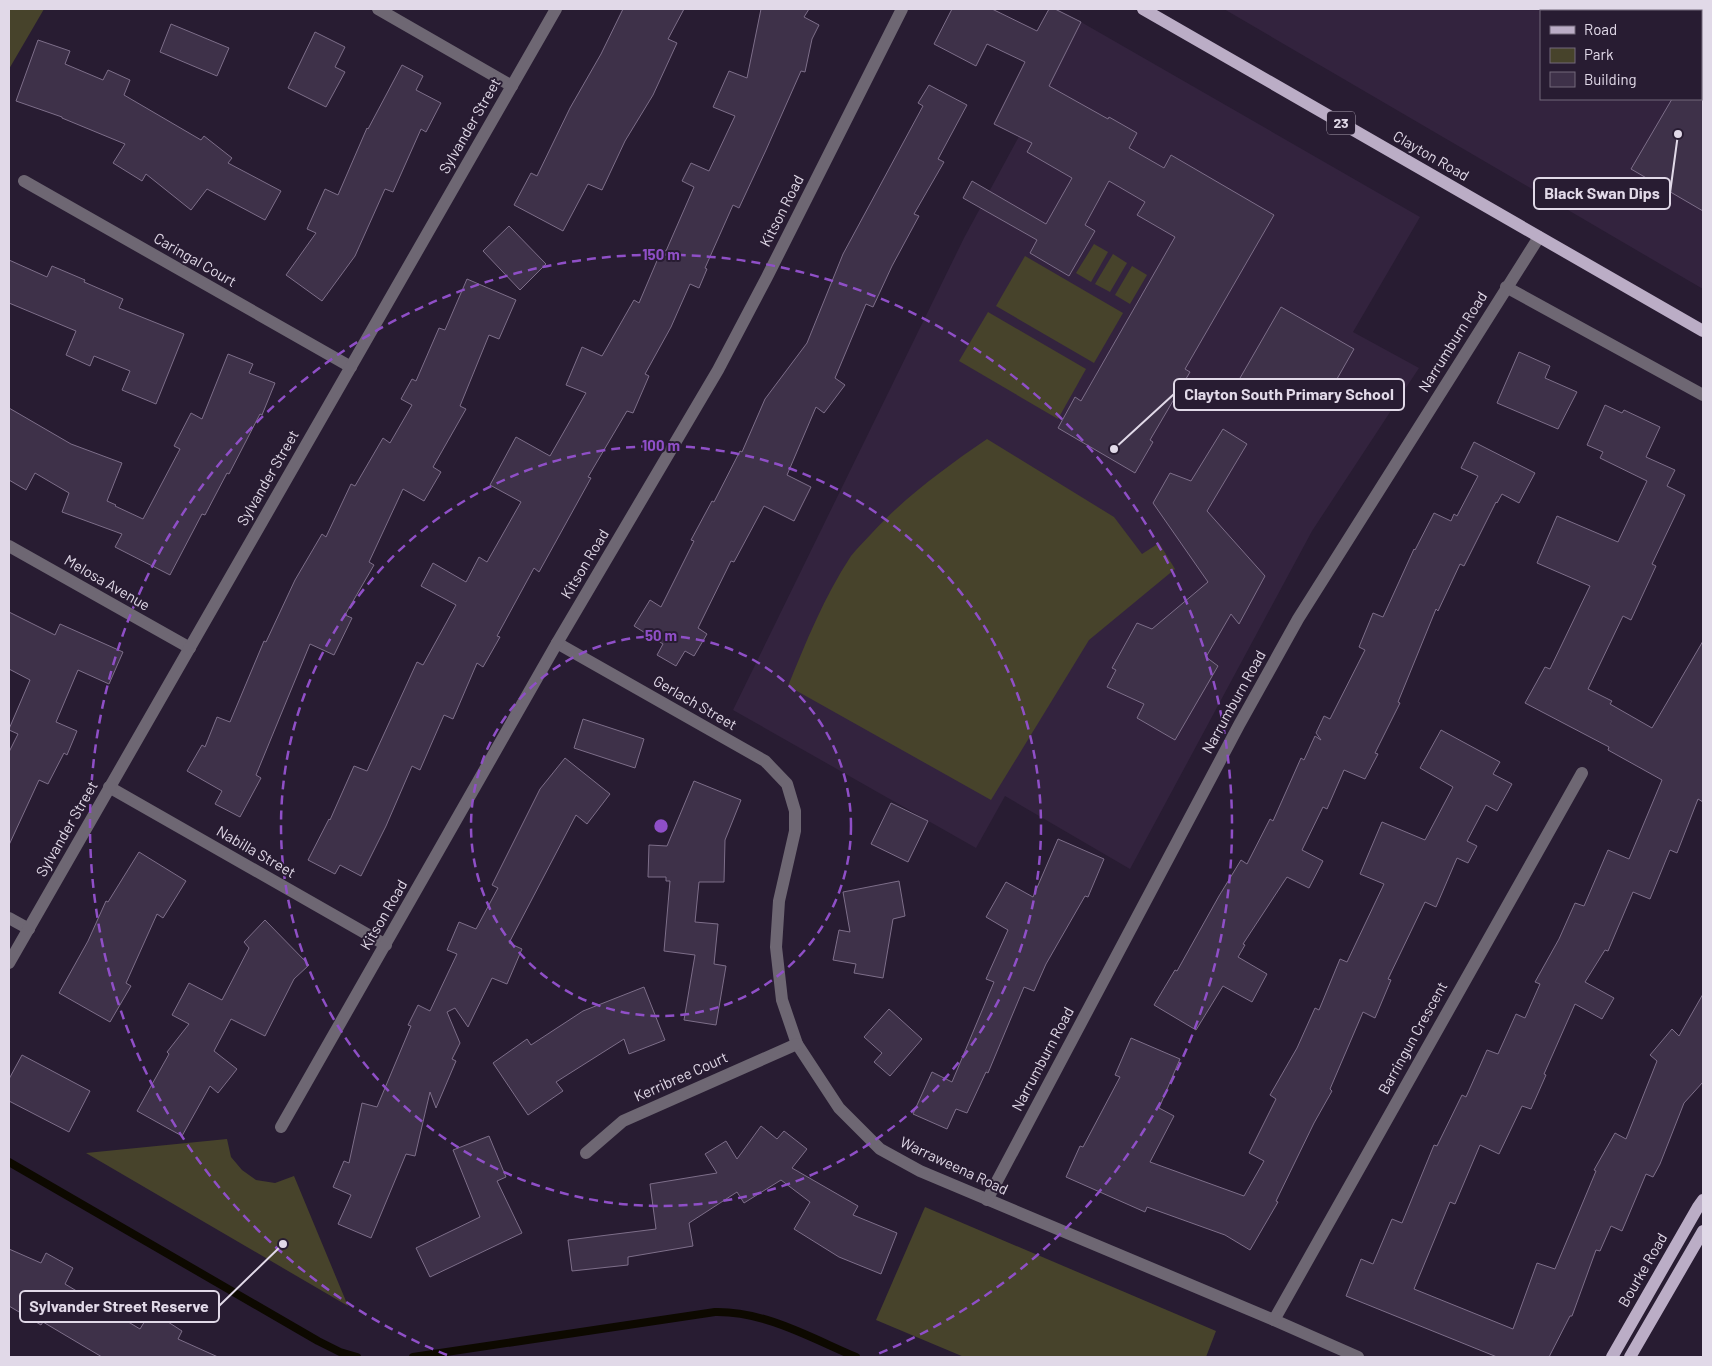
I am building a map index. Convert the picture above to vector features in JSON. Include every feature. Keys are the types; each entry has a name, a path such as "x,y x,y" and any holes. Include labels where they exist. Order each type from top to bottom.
{"main road":[{"name":"Clayton Road","path":"1144,9 1703,331"},
{"name":"Bourke Road","path":"1612,1357 1703,1200"},
{"path":"1630,1357 1703,1231"}],"street":[{"path":"378,9 512,86"},
{"name":"Sylvander Street","path":"9,963 556,9"},
{"name":"Kitson Road","path":"281,1127 557,643 718,370 902,9"},
{"name":"Caringal Court","path":"24,181 351,367"},
{"name":"Narrumburn Road","path":"987,1200 1239,725 1298,619 1539,237"},
{"path":"1506,288 1703,394"},
{"name":"Melosa Avenue","path":"9,546 190,648"},
{"name":"Gerlach Street","path":"557,643 765,761 787,784 795,811"},
{"name":"Barringun Crescent","path":"1274,1320 1582,773"},
{"name":"Nabilla Street","path":"109,787 386,945"},
{"name":"Warraweena Road","path":"795,811 795,831 779,901 776,947 782,1000 797,1044 839,1108 880,1149 920,1171 1358,1357"},
{"path":"9,918 29,929"},
{"name":"Kerribree Court","path":"586,1153 624,1121 797,1044"}],"shaded area":[{"path":"1224,9 1703,9 1703,289"},
{"path":"1081,22 1420,217 1353,332 1419,368 1312,531 1130,869 1005,796 976,848 733,710 964,238"}],"green space":[{"path":"9,9 44,9 9,69"},
{"path":"1094,244 1108,252 1091,282 1076,273"},
{"path":"1113,254 1127,263 1110,292 1095,284"},
{"path":"1025,256 1123,313 1094,363 996,306"},
{"path":"1132,266 1147,275 1130,304 1115,295"},
{"path":"988,312 1086,369 1058,419 959,361"},
{"path":"987,439 1114,517 1142,554 1159,543 1175,569 1089,640 991,800 788,686 824,604 853,553 912,495"},
{"path":"227,1139 231,1157 242,1170 256,1180 275,1183 294,1176 348,1306 86,1153"},
{"path":"925,1207 1216,1331 1206,1357 964,1357 876,1320"}],"building":[{"path":"623,9 684,9 668,39 677,43 653,95 625,141 602,190 588,184 563,231 514,205 531,173 537,176 570,108 601,54"},
{"path":"761,9 809,9 804,17 819,25 812,39 805,72 801,71 739,208 733,205 705,268 707,269 699,288 690,284 671,327 645,374 649,376 633,413 627,411 588,477 591,478 539,572 534,568 497,636 500,637 483,667 477,663 453,719 444,715 420,770 412,766 386,826 361,876 340,865 335,874 308,860 330,820 354,766 367,771 417,662 423,665 456,605 421,586 433,563 466,582 479,557 487,562 521,502 490,485 516,437 550,456 586,393 566,385 582,347 602,356 634,300 639,303 662,249 666,251 694,187 682,181 691,163 709,171 735,116 713,107 729,71 747,78"},
{"path":"952,9 992,9 1037,31 1049,9 1055,9 1081,22 1049,86 1137,133 1129,148 1164,168 1171,155 1274,215 1185,369 1190,372 1150,440 1153,442 1135,473 1058,428 1075,397 1081,401 1175,237 1137,215 1145,202 1109,181 1085,225 1095,231 1069,276 1030,253 1037,240 963,198 972,181 1046,224 1072,178 1027,152 1032,143 994,124 1025,62 987,44 976,66 934,44"},
{"path":"171,24 229,48 217,76 160,52"},
{"path":"315,32 345,47 335,67 345,72 326,107 288,88"},
{"path":"38,40 70,51 65,64 103,80 108,70 130,80 124,95 201,140 204,136 232,158 228,163 281,191 265,220 207,189 191,210 146,174 142,181 113,163 125,144 62,117 16,101"},
{"path":"402,65 423,76 416,90 441,103 426,132 421,129 393,192 385,189 355,256 322,301 286,275 316,233 307,229 325,189 338,195 367,128"},
{"path":"929,85 967,105 938,159 944,162 914,214 919,216 892,266 873,307 866,304 835,378 845,385 824,413 816,407 787,475 811,487 794,521 764,506 734,562 731,561 698,628 707,634 694,656 685,651 676,666 657,655 663,644 634,626 650,600 661,607 694,541 691,540 712,501 714,502 740,451 742,452 765,399 807,343 843,254 923,106 918,103"},
{"path":"1703,99 1703,211 1631,169 1671,100"},
{"path":"509,226 546,264 520,290 483,251"},
{"path":"9,260 47,277 52,266 123,299 119,308 184,334 156,404 122,390 130,371 94,356 90,366 66,355 76,331 9,303"},
{"path":"467,279 516,300 499,339 489,335 460,406 466,409 433,467 441,472 424,501 403,489 369,562 374,565 345,615 352,618 334,655 310,644 256,775 261,778 240,817 215,804 222,791 187,771 202,745 205,747 217,717 230,722 264,641 266,642 295,580 322,534 326,537 351,484 355,486 383,438 390,443 412,405 401,399 412,379 416,381 439,328 445,330"},
{"path":"1281,307 1354,349 1321,407 1281,384 1270,405 1236,385"},
{"path":"1519,352 1550,366 1545,378 1577,392 1558,429 1497,403"},
{"path":"228,354 253,364 249,373 275,383 262,415 260,414 205,515 202,514 170,575 115,547 122,534 62,512 69,493 35,473 26,490 9,480 9,408 71,444 122,463 107,501 143,519 180,449 174,446 191,413 202,419"},
{"path":"1605,405 1622,413 1624,410 1660,427 1646,457 1675,470 1667,486 1685,495 1652,564 1656,566 1631,620 1623,616 1588,689 1612,701 1610,704 1652,728 1703,641 1703,802 1698,799 1677,853 1670,850 1650,899 1633,892 1608,951 1605,950 1585,982 1614,998 1602,1019 1575,1004 1544,1074 1546,1075 1531,1109 1522,1106 1499,1154 1480,1145 1455,1204 1450,1202 1414,1289 1513,1329 1537,1263 1555,1269 1596,1171 1594,1170 1615,1133 1626,1139 1657,1061 1650,1055 1672,1029 1679,1036 1703,994 1703,1082 1684,1103 1660,1164 1653,1177 1646,1174 1622,1231 1611,1226 1600,1251 1596,1250 1572,1316 1570,1316 1549,1357 1497,1357 1346,1296 1361,1259 1373,1264 1392,1219 1402,1223 1434,1145 1437,1146 1462,1095 1466,1097 1487,1050 1498,1054 1516,1014 1525,1018 1540,984 1535,982 1559,939 1575,903 1584,906 1608,850 1629,859 1662,780 1608,750 1609,747 1525,703 1545,667 1550,669 1590,586 1537,563 1557,516 1618,542 1647,481 1600,458 1603,452 1587,445"},
{"path":"1223,429 1247,444 1207,511 1265,576 1239,624 1231,614 1206,657 1218,666 1175,740 1137,718 1144,704 1107,687 1116,670 1112,668 1137,623 1152,629 1208,582 1153,503 1170,473 1191,481"},
{"path":"1474,442 1535,473 1519,503 1502,494 1496,502 1464,566 1460,564 1438,611 1436,609 1398,702 1400,703 1375,753 1378,754 1365,779 1344,770 1327,809 1323,807 1302,850 1323,861 1309,888 1287,877 1243,944 1245,945 1238,957 1267,974 1252,1002 1223,986 1196,1030 1154,1005 1175,970 1177,971 1241,860 1247,864 1270,819 1273,821 1301,758 1304,760 1315,736 1321,740 1316,733 1324,716 1330,719 1365,650 1359,647 1373,613 1383,617 1414,549 1434,513 1451,521 1454,514 1457,516 1478,476 1461,468"},
{"path":"9,612 55,635 60,624 123,652 109,684 78,670 56,722 77,731 67,755 64,753 48,784 39,780 9,845 9,752 18,734 9,729 30,680 9,669"},
{"path":"583,719 644,739 635,768 574,748"},
{"path":"1441,730 1500,762 1493,774 1512,784 1497,811 1486,805 1467,841 1477,846 1468,863 1457,858 1436,907 1425,902 1388,979 1391,980 1375,1018 1363,1012 1330,1089 1332,1091 1314,1123 1276,1201 1278,1202 1250,1250 1225,1235 1147,1207 1145,1212 1066,1177 1080,1146 1083,1147 1120,1077 1115,1075 1131,1038 1180,1059 1159,1108 1174,1116 1150,1162 1244,1196 1264,1161 1249,1153 1276,1099 1270,1095 1297,1048 1315,1008 1319,1010 1340,959 1347,962 1384,884 1360,874 1382,822 1425,840 1453,787 1420,768"},
{"path":"565,758 610,794 587,824 576,815 509,943 522,949 507,984 492,978 468,1027 455,1008 447,1012 460,1043 452,1059 456,1061 436,1108 430,1092 415,1156 406,1154 371,1238 338,1224 351,1195 333,1187 344,1161 349,1163 362,1103 377,1107 411,1026 408,1025 418,1005 430,1011 457,954 447,950 459,922 476,929 498,888 492,885 540,789"},
{"path":"694,781 741,800 725,840 724,882 699,882 695,922 718,924 714,964 726,966 716,1025 684,1020 695,955 664,951 670,881 666,881 666,877 648,877 649,845 667,846"},
{"path":"891,803 928,821 908,862 871,844"},
{"path":"1058,839 1104,859 1088,897 1085,896 1046,964 1034,991 1024,987 988,1073 986,1072 967,1113 956,1109 947,1129 913,1114 932,1072 952,1082 994,982 986,979 1008,930 986,917 1006,882 1033,897"},
{"path":"139,852 186,881 163,918 157,914 126,983 131,986 110,1022 59,993 88,941 106,901 108,902"},
{"path":"899,881 905,916 893,919 883,978 854,973 856,964 833,960 839,930 850,932 843,892"},
{"path":"265,920 309,965 294,979 265,1036 231,1019 214,1051 237,1069 218,1093 210,1086 182,1136 137,1111 169,1054 167,1052 189,1024 172,1015 189,983 222,1000 249,948 244,942"},
{"path":"644,987 665,1040 629,1054 624,1039 556,1082 563,1091 528,1115 493,1063 527,1039 531,1045 583,1011"},
{"path":"889,1009 922,1039 890,1076 874,1062 882,1053 864,1037"},
{"path":"22,1055 90,1091 69,1132 9,1101 9,1079"},
{"path":"761,1126 777,1139 784,1131 807,1149 792,1168 858,1206 853,1215 897,1233 881,1274 839,1257 794,1229 810,1202 781,1180 744,1203 737,1192 689,1223 693,1246 628,1257 628,1265 572,1271 568,1240 656,1229 650,1184 717,1173 705,1154 726,1141 737,1159"},
{"path":"489,1136 506,1177 497,1181 522,1233 430,1277 416,1248 480,1217 453,1150"},
{"path":"9,1249 41,1263 46,1253 73,1268 65,1284 140,1329 151,1311 182,1331 178,1339 218,1357 102,1357 43,1322 41,1325 9,1306"}],"waterway":[{"path":"9,1162 318,1341 340,1352 357,1357"},
{"path":"413,1357 715,1312 734,1313 770,1321 805,1334 856,1357"}],"place":[{"name":"Black Swan Dips","path":"1678,134"},
{"name":"Clayton South Primary School","path":"1114,449"},
{"name":"Sylvander Street Reserve","path":"283,1244"}]}
